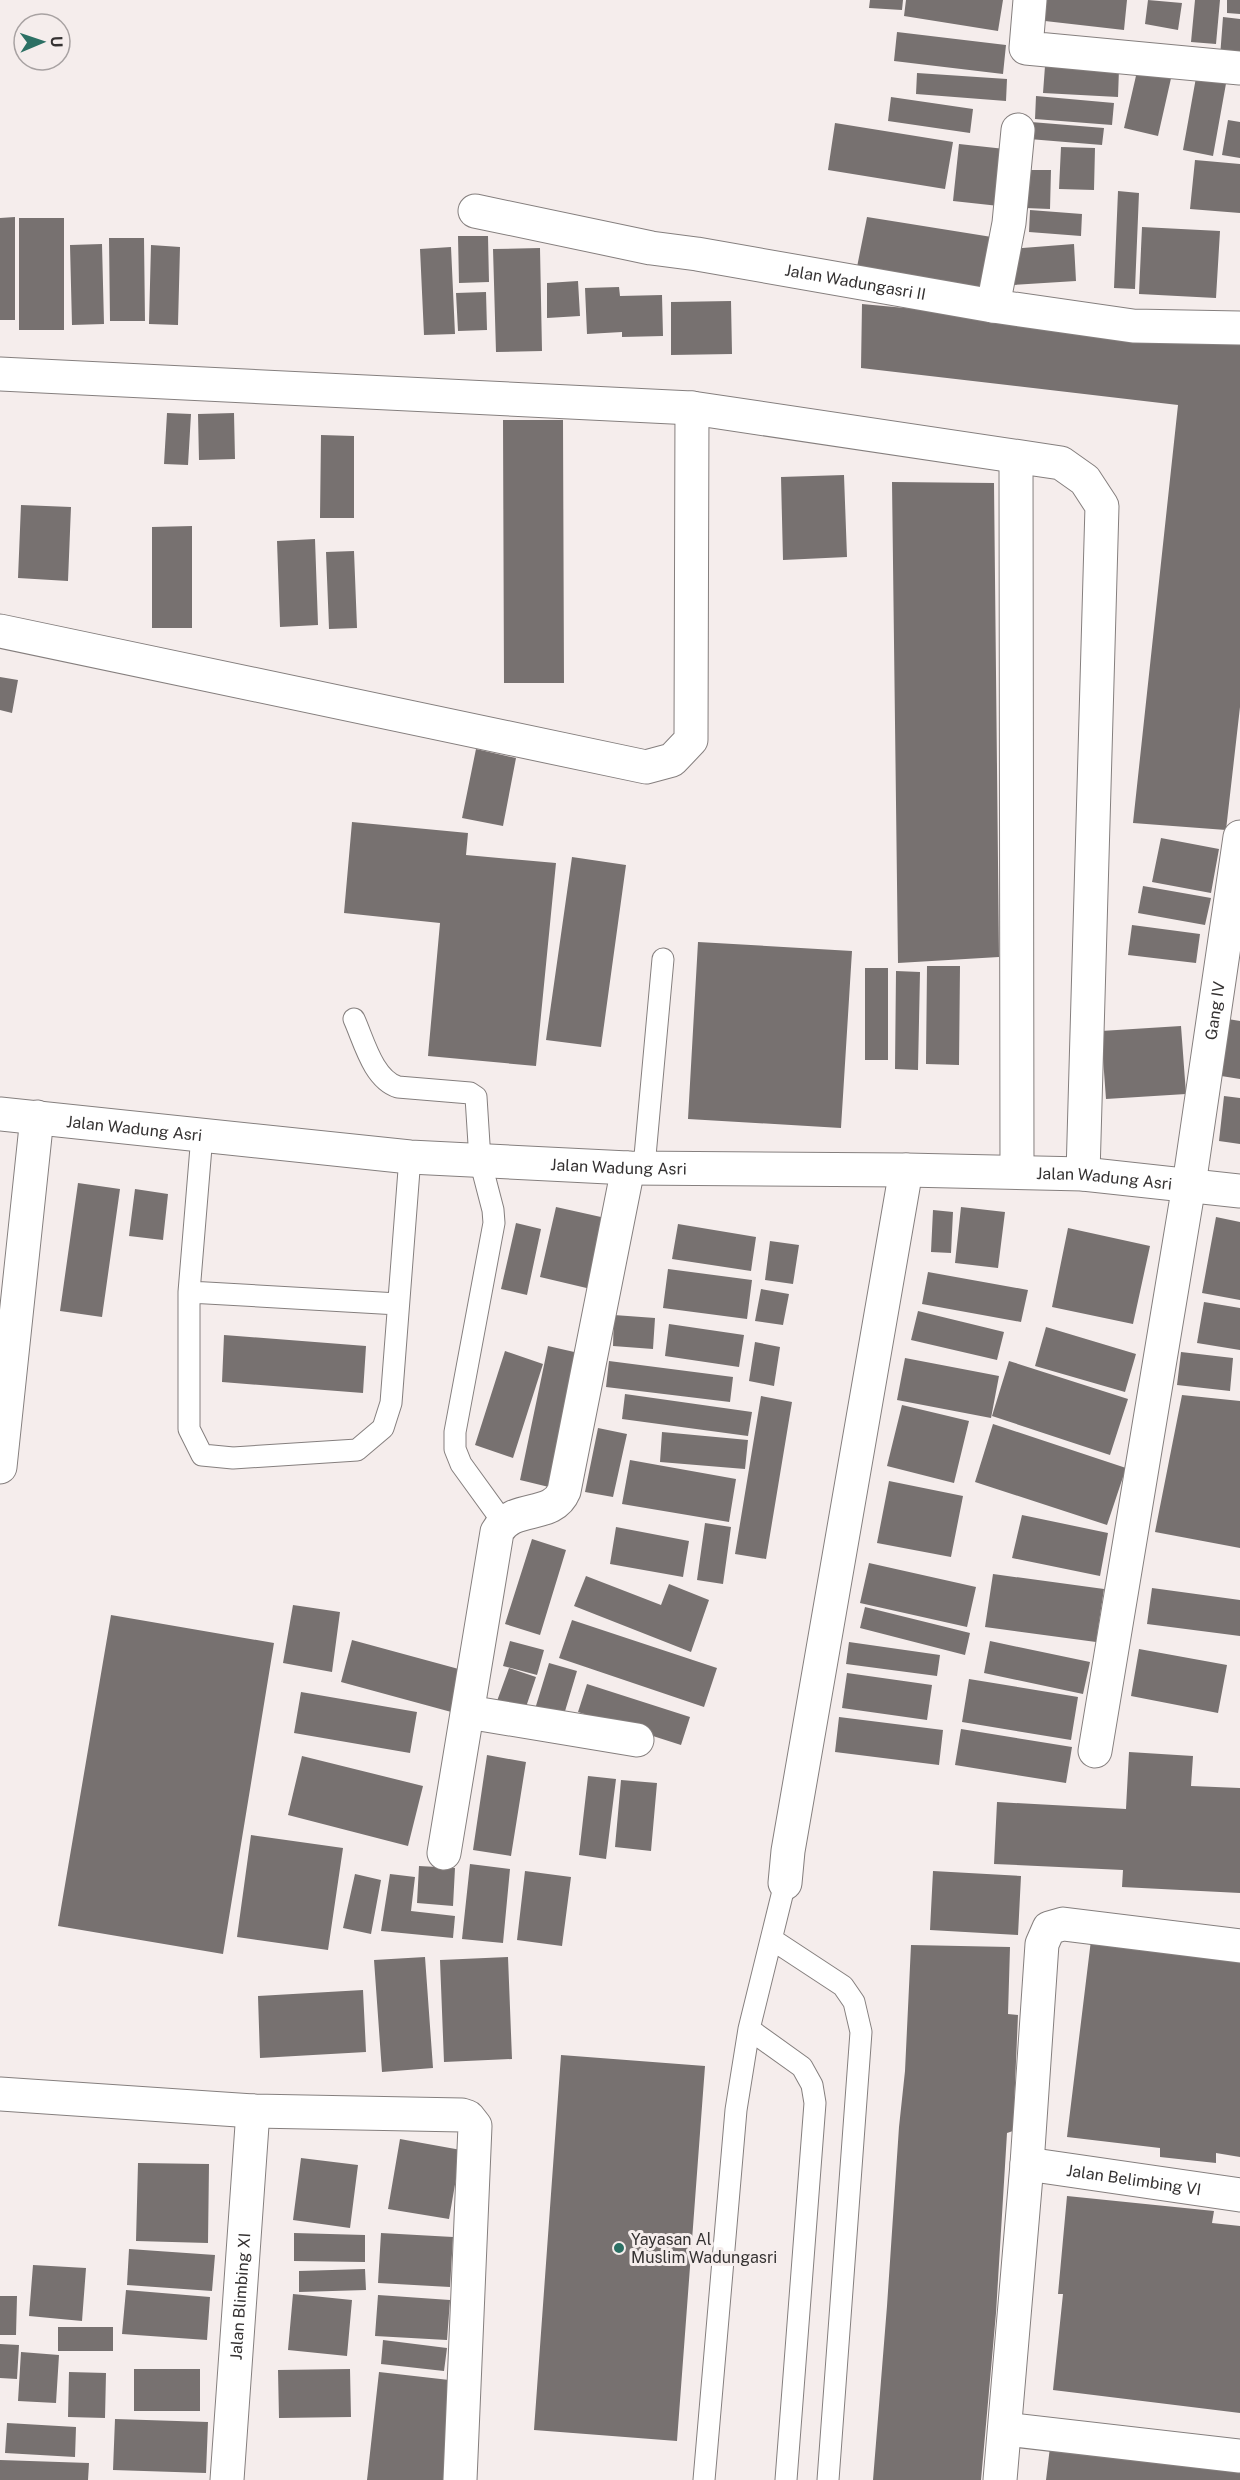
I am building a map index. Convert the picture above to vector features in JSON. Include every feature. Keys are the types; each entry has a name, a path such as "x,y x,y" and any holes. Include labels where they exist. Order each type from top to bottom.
{"street":[{"path":"1030,0 1026,48 1240,68"},
{"path":"993,306 1009,223 1018,130"},
{"name":"Jalan Wadungasri II","path":"475,211 651,248 993,306 1133,326 1240,328"},
{"path":"0,374 692,408 1061,463 1085,480 1102,506 1083,1174"},
{"path":"0,631 646,767 672,760 691,740 692,408"},
{"path":"1016,458 1017,1172"},
{"name":"Gang IV","path":"1095,1751 1190,1185 1240,837"},
{"name":"Jalan Wadung Asri","path":"0,1114 410,1156 636,1167 1083,1174 1240,1191"},
{"path":"0,1467 37,1117"},
{"path":"444,1853 496,1532 504,1522 516,1515 551,1506 561,1498 564,1491 636,1167"},
{"path":"785,1883 788,1851 906,1170"},
{"path":"468,1712 636,1740"},
{"path":"1000,2480 1027,2164 1042,1944 1049,1928 1063,1924 1240,1946"},
{"path":"0,2094 253,2110 462,2115 473,2122 475,2126 460,2480"},
{"name":"Jalan Blimbing XI","path":"227,2480 253,2110"},
{"name":"Jalan Belimbing VI","path":"1027,2164 1240,2195"},
{"path":"1005,2429 1240,2456"}],"lane":[{"path":"636,1167 663,959"},
{"path":"354,1019 379,1074 390,1084 474,1095 480,1160 493,1210 494,1223 455,1432 455,1449 461,1464 504,1522"},
{"path":"202,1135 189,1292 189,1429 202,1455 233,1458 357,1450 383,1428 391,1402 410,1156"},
{"path":"189,1292 398,1304"},
{"path":"704,2480 736,2110 749,2029 785,1883"},
{"path":"772,1940 843,1986 854,2002 861,2032 828,2480"},
{"path":"749,2029 802,2067 812,2085 815,2103 786,2480"}],"building":[{"path":"870,0 903,0 902,10 869,8"},
{"path":"906,0 1003,0 998,31 904,16"},
{"path":"1047,0 1127,0 1124,30 1045,21"},
{"path":"1148,0 1182,3 1178,30 1145,24"},
{"path":"1195,0 1220,0 1216,44 1191,42"},
{"path":"1227,0 1240,0 1240,14 1227,13"},
{"path":"1223,17 1240,19 1240,58 1220,57"},
{"path":"897,32 1006,45 1003,74 894,61"},
{"path":"1045,66 1119,69 1118,97 1043,93"},
{"path":"1138,67 1172,74 1158,136 1124,128"},
{"path":"1197,72 1227,78 1213,156 1183,150"},
{"path":"917,73 1007,79 1006,101 916,94"},
{"path":"1036,96 1114,103 1112,125 1035,119"},
{"path":"891,97 973,109 970,133 888,121"},
{"path":"1228,120 1240,122 1240,158 1222,155"},
{"path":"1031,122 1104,128 1102,145 1029,139"},
{"path":"835,123 953,142 945,189 828,170"},
{"path":"959,144 1005,149 999,206 953,201"},
{"path":"1061,147 1095,148 1094,190 1059,189"},
{"path":"1195,160 1240,164 1240,213 1190,209"},
{"path":"1027,170 1051,170 1050,209 1025,208"},
{"path":"1118,191 1139,193 1135,289 1114,288"},
{"path":"1030,210 1082,214 1081,236 1029,232"},
{"path":"15,217 15,320 0,320 0,218"},
{"path":"867,217 998,238 987,294 856,272"},
{"path":"19,218 64,218 64,330 19,330"},
{"path":"1142,227 1220,231 1216,298 1139,294"},
{"path":"458,236 488,236 489,282 459,283"},
{"path":"109,238 144,238 145,321 110,321"},
{"path":"102,244 104,324 72,325 70,245"},
{"path":"1074,244 1076,281 1013,285 1010,249"},
{"path":"151,245 180,247 178,325 149,324"},
{"path":"451,247 455,334 424,335 420,249"},
{"path":"540,248 542,351 496,352 493,249"},
{"path":"578,281 580,316 547,318 547,283"},
{"path":"619,287 620,296 662,295 663,336 622,337 622,332 587,334 585,288"},
{"path":"486,292 487,330 458,331 456,293"},
{"path":"731,301 732,354 671,355 671,302"},
{"path":"862,304 1240,339 1240,707 1226,830 1133,823 1178,405 861,368"},
{"path":"167,413 191,414 188,465 164,464"},
{"path":"234,413 235,459 199,460 198,414"},
{"path":"503,420 563,420 564,683 504,683"},
{"path":"321,435 354,436 354,518 320,518"},
{"path":"844,475 847,557 783,560 781,477"},
{"path":"892,482 994,483 999,957 898,963"},
{"path":"21,505 71,507 68,581 18,578"},
{"path":"192,526 192,628 152,628 152,527"},
{"path":"315,539 318,625 280,627 277,541"},
{"path":"354,551 357,628 329,629 326,552"},
{"path":"0,677 18,680 12,713 0,710"},
{"path":"476,749 516,758 503,826 462,818"},
{"path":"352,822 468,833 466,855 556,863 536,1066 428,1056 440,923 344,913"},
{"path":"1161,838 1219,849 1211,893 1152,882"},
{"path":"572,857 626,865 601,1047 546,1040"},
{"path":"1143,886 1211,898 1205,925 1138,913"},
{"path":"1132,925 1200,934 1196,963 1128,955"},
{"path":"698,942 852,951 841,1128 688,1119"},
{"path":"927,966 960,966 959,1065 926,1064"},
{"path":"865,968 888,968 888,1060 865,1060"},
{"path":"896,971 920,972 918,1070 895,1069"},
{"path":"1222,1018 1240,1021 1240,1079 1215,1075"},
{"path":"1181,1026 1186,1094 1106,1099 1101,1031"},
{"path":"1224,1096 1240,1098 1240,1144 1219,1141"},
{"path":"78,1183 120,1189 102,1317 60,1311"},
{"path":"135,1189 168,1194 163,1240 129,1236"},
{"path":"556,1207 610,1219 595,1290 540,1277"},
{"path":"961,1207 1005,1212 998,1268 955,1263"},
{"path":"933,1210 953,1212 951,1253 931,1252"},
{"path":"1216,1217 1240,1222 1240,1300 1202,1293"},
{"path":"516,1223 541,1229 527,1295 501,1289"},
{"path":"678,1224 756,1237 751,1271 672,1259"},
{"path":"1068,1228 1150,1246 1133,1324 1052,1307"},
{"path":"770,1241 799,1245 793,1284 765,1280"},
{"path":"668,1269 752,1280 747,1319 663,1308"},
{"path":"928,1272 1028,1290 1021,1322 922,1304"},
{"path":"761,1289 789,1294 783,1325 755,1321"},
{"path":"1204,1302 1240,1308 1240,1350 1197,1343"},
{"path":"918,1311 1004,1332 997,1360 911,1340"},
{"path":"614,1315 655,1318 653,1349 613,1346"},
{"path":"669,1324 744,1335 739,1367 665,1356"},
{"path":"1046,1327 1136,1354 1125,1392 1035,1366"},
{"path":"224,1335 366,1346 363,1393 222,1382"},
{"path":"755,1342 780,1347 774,1386 749,1381"},
{"path":"548,1346 583,1354 553,1488 520,1480"},
{"path":"505,1351 543,1364 513,1458 475,1445"},
{"path":"1181,1352 1233,1358 1230,1391 1177,1385"},
{"path":"905,1358 999,1376 991,1418 897,1400"},
{"path":"609,1361 733,1377 730,1402 606,1387"},
{"path":"1009,1361 1128,1399 1110,1455 992,1416"},
{"path":"625,1394 752,1412 748,1436 622,1419"},
{"path":"1182,1395 1240,1401 1240,1548 1155,1532"},
{"path":"761,1396 792,1402 766,1559 735,1554"},
{"path":"902,1405 969,1421 954,1483 887,1466"},
{"path":"993,1424 1126,1468 1107,1525 975,1482"},
{"path":"598,1428 627,1434 613,1497 585,1492"},
{"path":"662,1432 748,1440 745,1469 660,1462"},
{"path":"630,1460 736,1479 729,1522 622,1504"},
{"path":"889,1481 963,1496 951,1557 877,1543"},
{"path":"1022,1515 1108,1533 1100,1576 1012,1558"},
{"path":"705,1523 731,1527 723,1584 697,1580"},
{"path":"616,1527 689,1541 683,1577 610,1564"},
{"path":"532,1539 566,1550 540,1635 505,1624"},
{"path":"869,1563 976,1587 967,1627 860,1603"},
{"path":"993,1574 1104,1589 1096,1642 985,1627"},
{"path":"586,1576 661,1605 669,1584 709,1600 691,1652 574,1606"},
{"path":"1152,1588 1240,1600 1240,1636 1147,1624"},
{"path":"293,1605 340,1612 332,1672 283,1663"},
{"path":"865,1607 970,1633 965,1655 860,1628"},
{"path":"111,1615 274,1643 223,1954 58,1926"},
{"path":"572,1620 717,1668 704,1707 559,1658"},
{"path":"352,1640 466,1671 455,1713 341,1682"},
{"path":"510,1641 544,1650 537,1675 503,1666"},
{"path":"990,1641 1090,1662 1083,1694 984,1673"},
{"path":"849,1642 940,1655 937,1676 846,1664"},
{"path":"1139,1649 1227,1665 1218,1713 1131,1696"},
{"path":"549,1663 577,1671 563,1718 535,1709"},
{"path":"509,1668 536,1677 525,1710 497,1701"},
{"path":"847,1673 932,1685 927,1720 842,1708"},
{"path":"969,1679 1078,1697 1071,1740 962,1722"},
{"path":"587,1684 690,1717 681,1745 578,1712"},
{"path":"301,1692 417,1712 410,1753 294,1733"},
{"path":"839,1717 943,1730 939,1765 835,1752"},
{"path":"961,1729 1072,1747 1066,1783 955,1765"},
{"path":"1129,1752 1193,1756 1191,1786 1240,1788 1240,1893 1122,1887 1123,1870 994,1864 997,1802 1126,1809"},
{"path":"487,1755 526,1762 511,1856 473,1850"},
{"path":"302,1756 423,1786 408,1846 288,1815"},
{"path":"588,1776 616,1779 606,1859 579,1855"},
{"path":"621,1780 657,1783 651,1851 615,1847"},
{"path":"251,1835 343,1848 328,1950 237,1937"},
{"path":"470,1864 510,1869 503,1943 462,1939"},
{"path":"419,1866 455,1868 453,1906 417,1903"},
{"path":"525,1871 571,1877 562,1946 517,1940"},
{"path":"933,1871 1021,1876 1018,1935 930,1930"},
{"path":"355,1874 381,1880 371,1934 343,1928"},
{"path":"390,1874 415,1877 411,1911 455,1916 453,1938 381,1931"},
{"path":"1091,1940 1240,1961 1240,2157 1216,2153 1216,2163 1160,2157 1160,2148 1067,2137"},
{"path":"911,1945 1010,1947 1008,2014 1018,2015 1013,2131 1007,2133 996,2313 981,2480 873,2480 905,2071"},
{"path":"425,1957 433,2068 382,2072 374,1960"},
{"path":"508,1957 512,2059 444,2062 440,1960"},
{"path":"363,1990 366,2052 260,2058 258,1996"},
{"name":"Yayasan Al Muslim Wadungasri","path":"561,2055 705,2066 677,2441 534,2430"},
{"path":"400,2139 461,2150 449,2219 388,2209"},
{"path":"301,2158 358,2165 350,2228 293,2220"},
{"path":"138,2163 209,2164 208,2243 136,2241"},
{"path":"1067,2196 1214,2211 1212,2223 1240,2226 1240,2413 1053,2390 1063,2294 1058,2294"},
{"path":"294,2233 365,2235 365,2262 294,2261"},
{"path":"381,2233 453,2237 450,2287 378,2283"},
{"path":"129,2249 215,2255 212,2291 127,2285"},
{"path":"33,2265 86,2268 82,2321 29,2316"},
{"path":"365,2269 366,2290 299,2292 299,2271"},
{"path":"126,2290 210,2297 207,2340 122,2334"},
{"path":"293,2294 352,2300 347,2356 288,2350"},
{"path":"378,2295 450,2300 447,2340 375,2336"},
{"path":"0,2296 17,2296 16,2335 0,2335"},
{"path":"58,2327 113,2327 113,2351 58,2351"},
{"path":"383,2340 447,2348 444,2371 381,2364"},
{"path":"0,2344 19,2345 17,2379 0,2378"},
{"path":"21,2352 59,2355 56,2403 18,2401"},
{"path":"134,2369 200,2369 200,2411 134,2411"},
{"path":"350,2369 351,2417 279,2418 278,2370"},
{"path":"69,2372 106,2373 105,2418 68,2417"},
{"path":"379,2372 458,2381 447,2480 367,2480"},
{"path":"115,2419 208,2422 206,2473 113,2470"},
{"path":"7,2423 76,2427 75,2457 5,2453"},
{"path":"1050,2447 1240,2468 1240,2480 1046,2480"},
{"path":"0,2460 89,2463 88,2480 0,2480"}],"place":[{"name":"Yayasan Al Muslim Wadungasri","path":"619,2248"}]}
